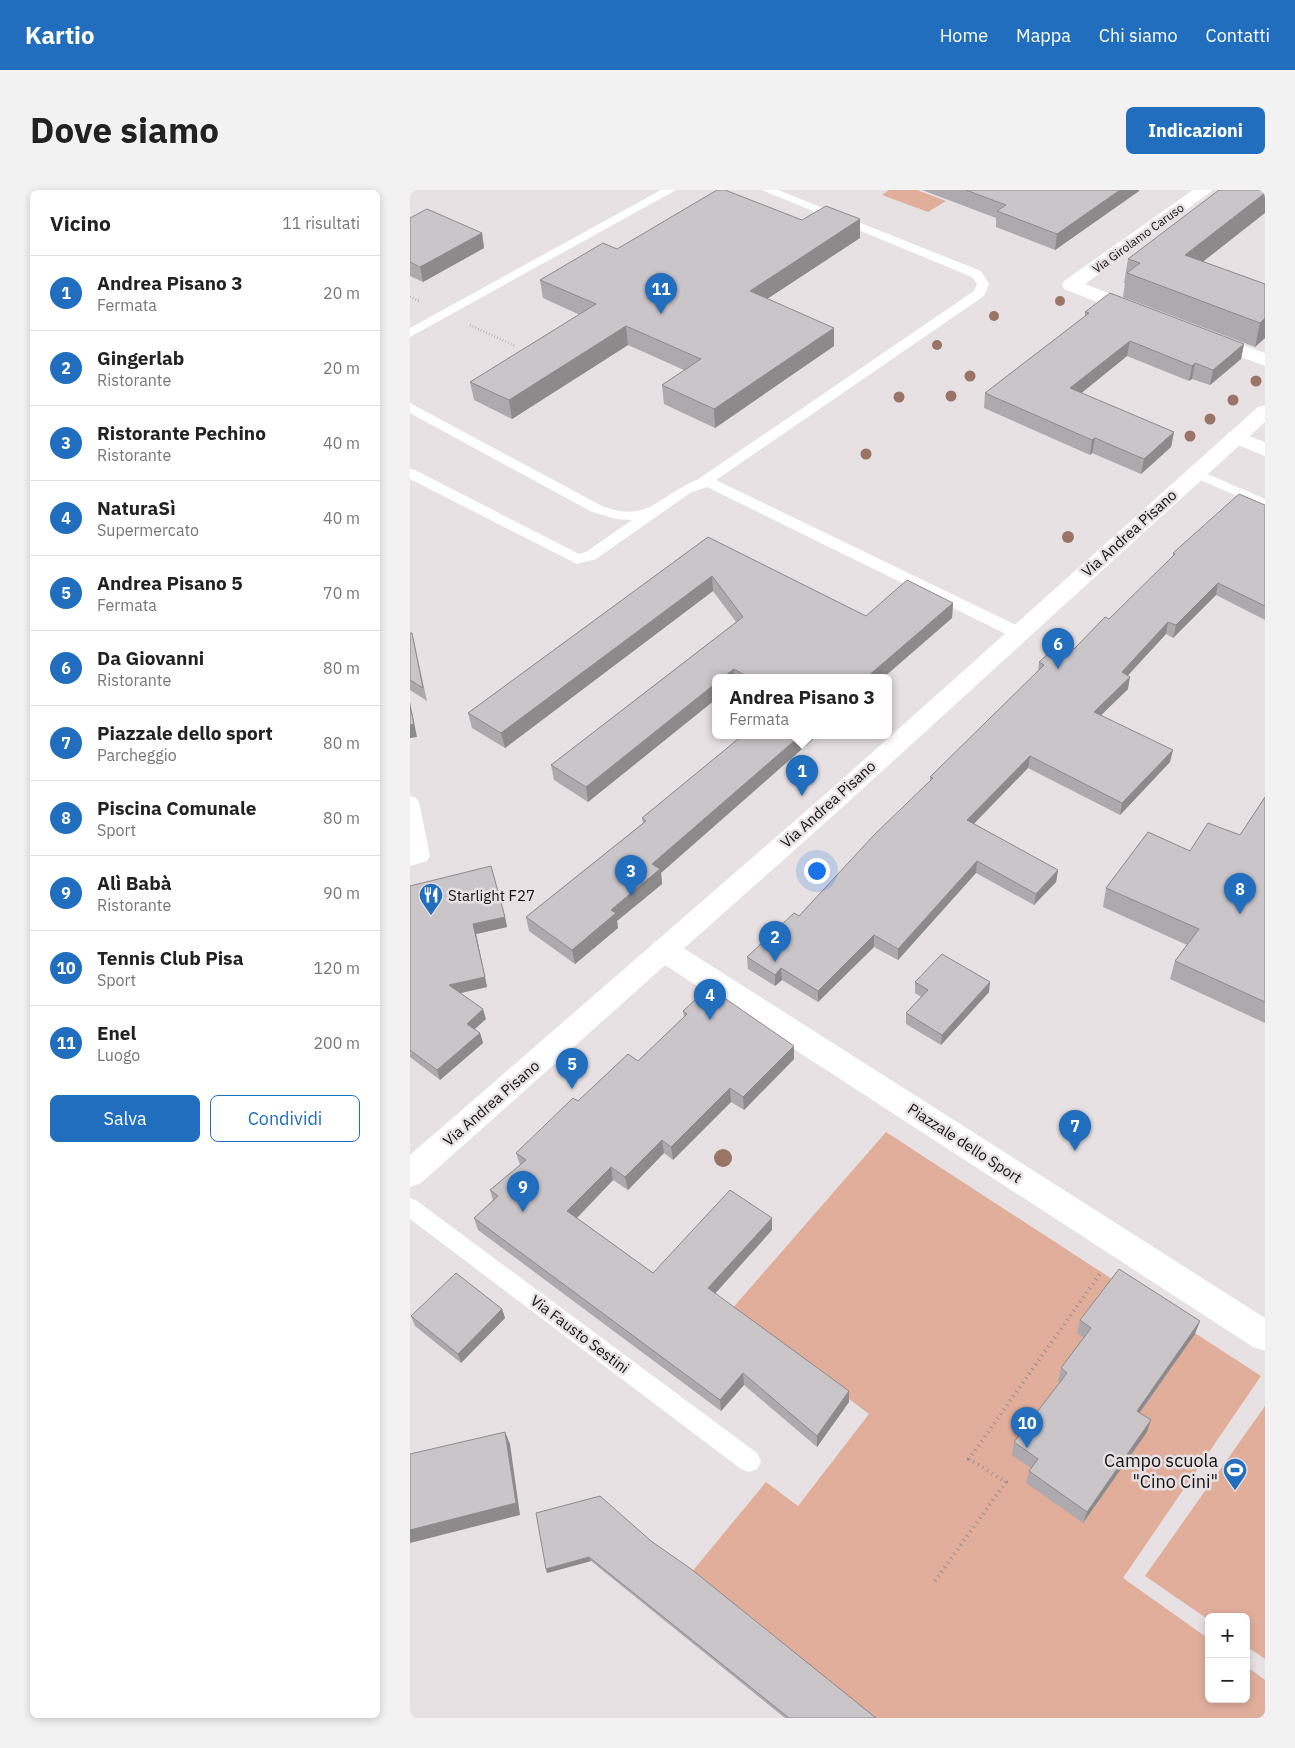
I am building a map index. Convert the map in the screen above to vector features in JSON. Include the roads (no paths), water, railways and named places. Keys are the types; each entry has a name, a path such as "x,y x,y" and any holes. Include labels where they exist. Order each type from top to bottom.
{"street":[{"name":"Via Girolamo Caruso","path":"1154,318 1071,285 1204,190"},
{"path":"1191,332 1265,360"},
{"name":"Via Andrea Pisano","path":"410,1174 664,950 1265,411"},
{"path":"1235,437 1265,450"},
{"name":"Piazzale dello Sport","path":"664,950 1265,1336"}],"lane":[{"path":"410,333 670,190"},
{"path":"410,473 577,559 591,556 685,490 702,483 979,293 983,284 978,274 768,190"},
{"path":"410,407 597,509 622,517 652,514"},
{"path":"410,422 443,425"},
{"path":"1196,473 1265,504"},
{"path":"702,483 718,486 1018,633"},
{"path":"410,802 421,856 410,858"},
{"name":"Via Fausto Sestini","path":"410,1208 750,1461"}],"place":[{"name":"Enel","path":"661,314"},
{"name":"Da Giovanni","path":"1058,669"},
{"name":"Andrea Pisano 3","path":"802,796"},
{"name":"Ristorante Pechino","path":"631,896"},
{"name":"Piscina Comunale","path":"1240,914"},
{"name":"Starlight F27","path":"431,916"},
{"name":"Gingerlab","path":"775,962"},
{"name":"NaturaSì","path":"710,1020"},
{"name":"Andrea Pisano 5","path":"572,1089"},
{"name":"Piazzale dello sport","path":"1075,1151"},
{"name":"Alì Babà","path":"523,1212"},
{"name":"Tennis Club Pisa","path":"1027,1448"},
{"name":"Campo scuola \"Cino Cini\"","path":"1235,1491"}]}
